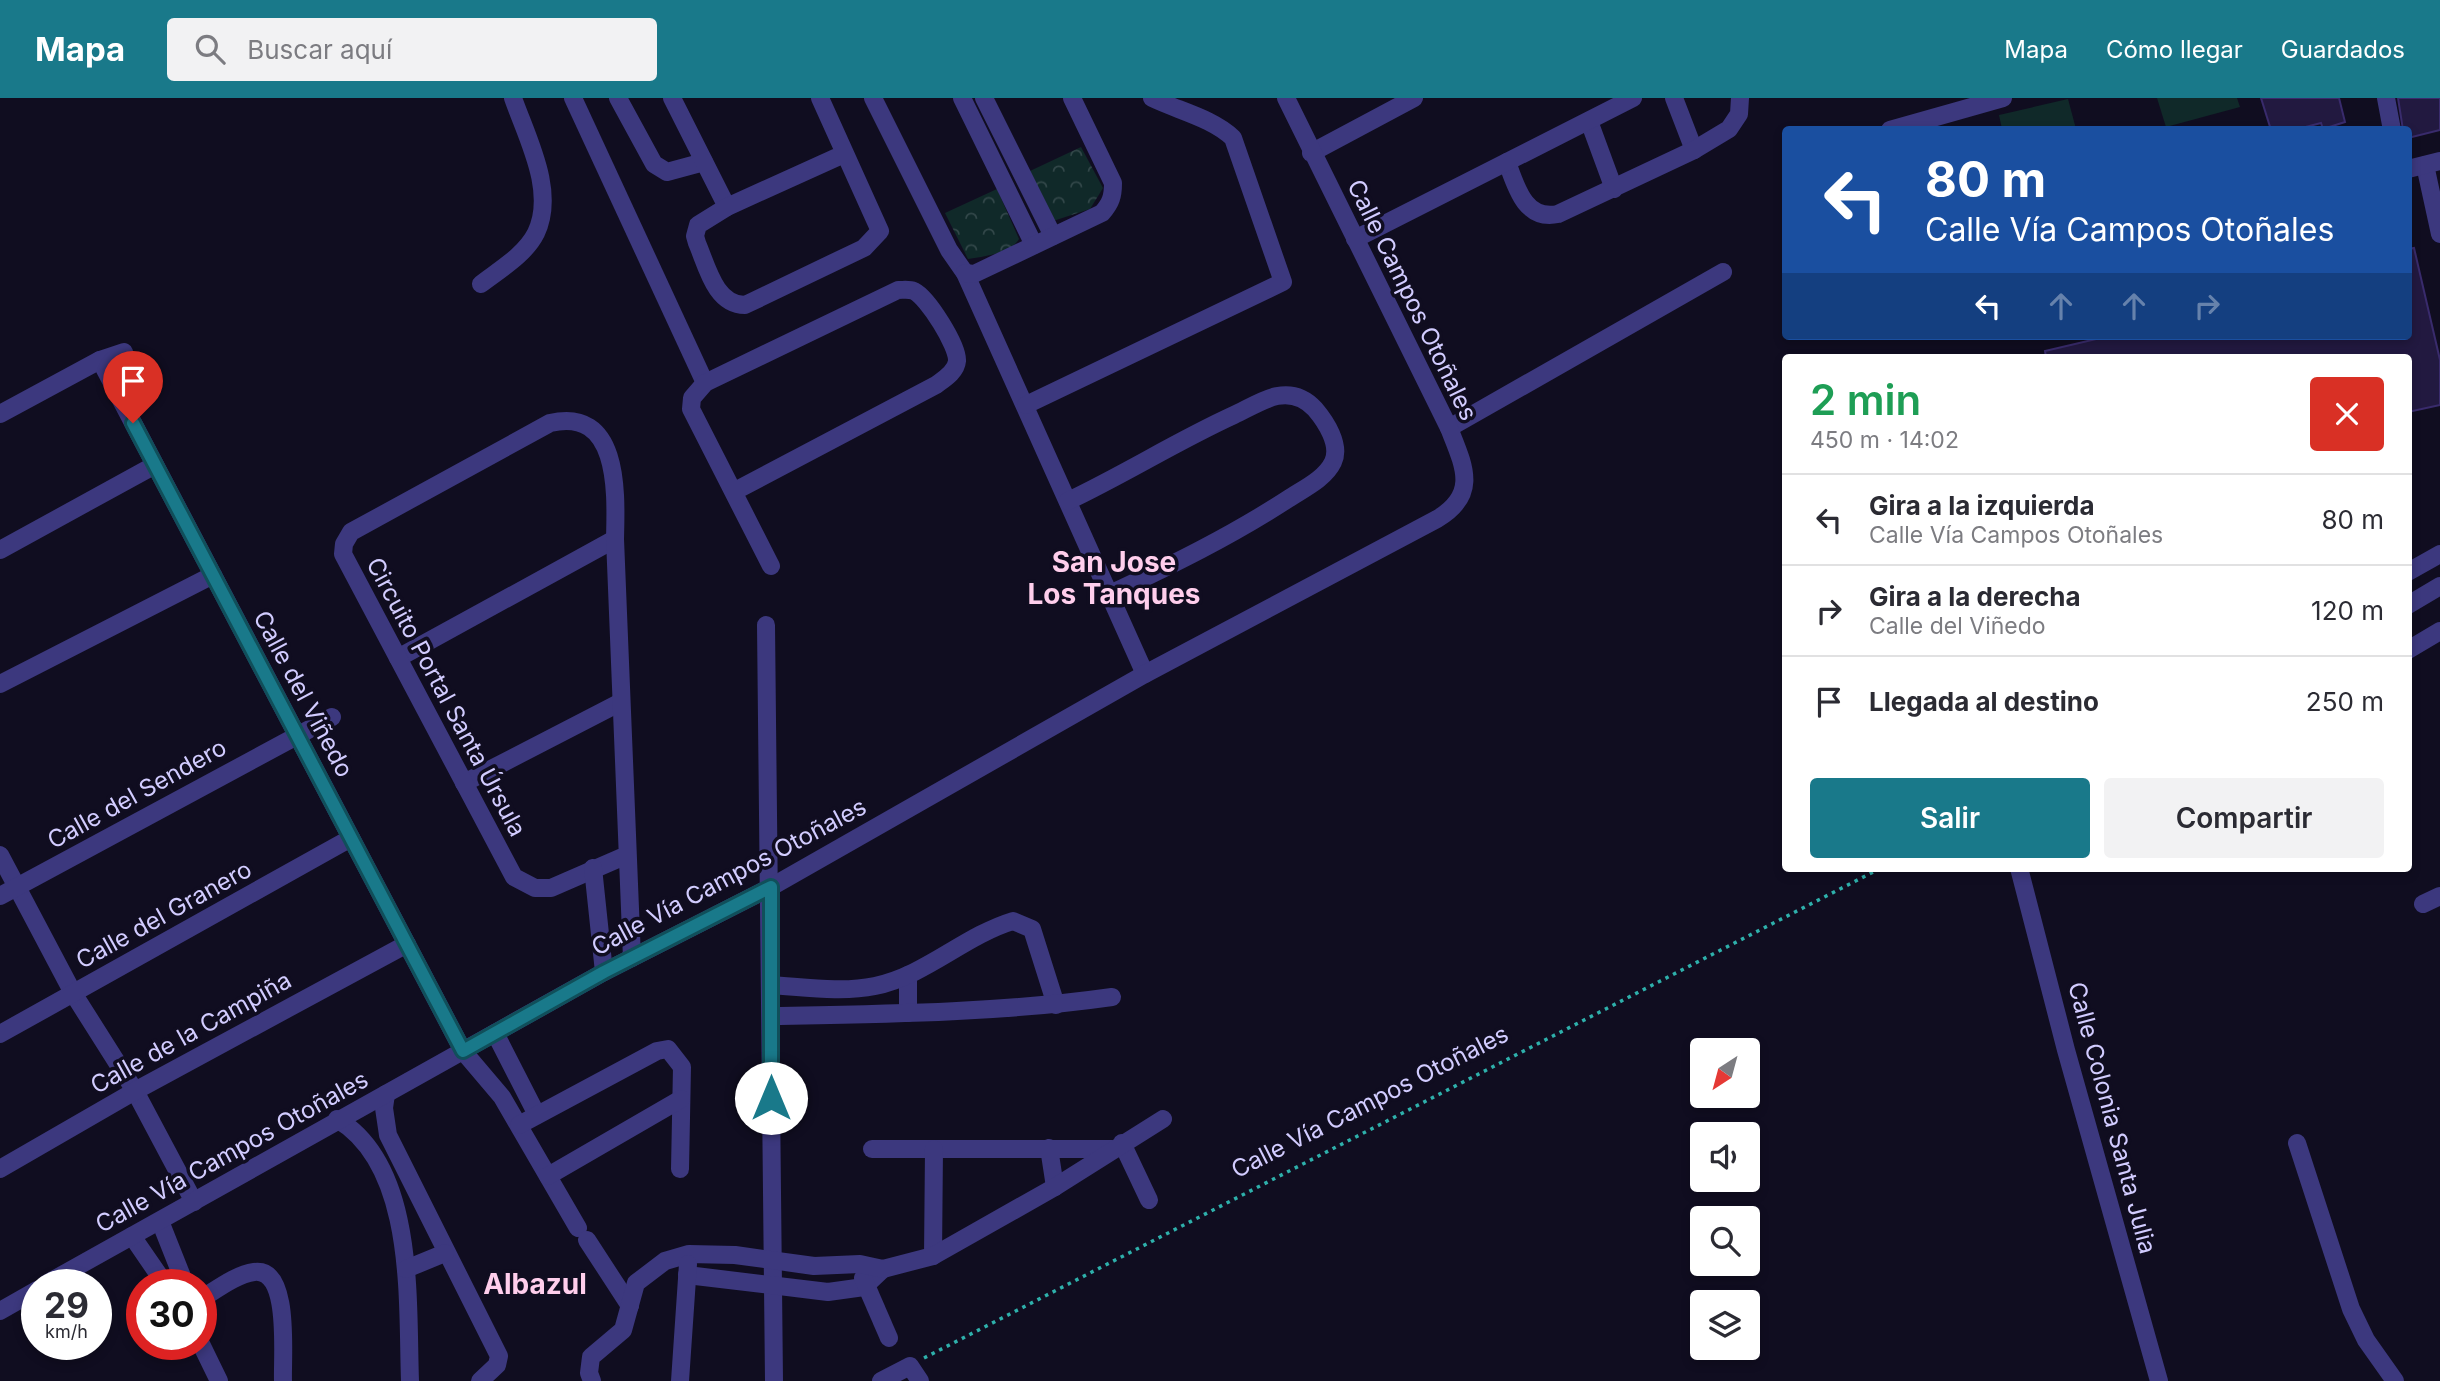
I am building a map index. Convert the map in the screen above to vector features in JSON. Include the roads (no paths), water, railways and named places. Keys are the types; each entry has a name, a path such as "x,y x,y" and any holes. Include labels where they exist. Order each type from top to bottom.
{"street":[{"path":"481,284 521,252 536,234 542,212 541,182 513,98"},
{"path":"573,98 705,383"},
{"path":"618,98 654,164 667,172 704,162"},
{"path":"673,98 727,207"},
{"path":"820,98 880,226 878,235 864,248 745,305 734,305 719,292 695,236 703,221 727,207 844,154"},
{"path":"873,98 949,250 965,273 1145,674"},
{"path":"962,98 1034,245"},
{"path":"984,98 1053,236"},
{"path":"965,273 974,274 1102,213 1113,196 1113,183 1072,98"},
{"path":"1026,405 1283,282 1233,138 1219,125 1193,117 1152,98"},
{"name":"Calle Campos Otoñales","path":"1286,98 1449,428 1462,462 1465,480 1458,505 1437,519"},
{"path":"1311,153 1414,98"},
{"path":"1355,239 1633,98"},
{"path":"1674,98 1694,150"},
{"path":"1507,162 1518,195 1536,212 1558,214 1694,150 1729,129 1740,114 1740,98"},
{"path":"1904,126 2003,98"},
{"path":"2386,98 2391,126"},
{"path":"1589,121 1614,189"},
{"path":"2424,165 2440,234"},
{"path":"1449,428 1723,272"},
{"path":"735,491 936,385 954,369 957,358 955,350 926,300 915,291 898,290 705,383 692,398 691,409 771,566"},
{"path":"0,414 100,360 124,352"},
{"name":"Calle del Viñedo","path":"100,360 463,1051 502,1097 582,1234 630,1306"},
{"path":"1068,501 1274,396 1286,395 1304,399 1314,408 1332,436 1336,451 1333,462 1325,473 1306,487 1233,535 1110,594"},
{"name":"Circuito Portal Santa Úrsula","path":"628,855 551,888 535,888 514,877 343,554 346,538 360,526 560,420 570,421 591,431 608,452 616,487 615,539 621,702 628,855 632,958"},
{"path":"0,550 155,465"},
{"name":"Calle Vía Campos Otoñales","path":"73,1269 604,972 771,887 1145,674 1437,519"},
{"path":"398,658 615,539"},
{"path":"2412,570 2440,554"},
{"path":"0,684 213,575"},
{"path":"2412,603 2440,586"},
{"path":"766,625 771,887 771,1283 774,1381"},
{"path":"2412,648 2440,631"},
{"path":"464,783 621,702"},
{"name":"Calle del Sendero","path":"8,892 332,717"},
{"name":"Calle del Granero","path":"0,1034 351,838"},
{"path":"0,855 8,892 135,1091 194,1202"},
{"path":"593,868 604,972"},
{"name":"Calle Colonia Santa Julia","path":"2021,872 2066,1050 2159,1381"},
{"path":"2423,904 2440,896"},
{"path":"771,985 875,986 908,975 967,940 1013,921 1032,929 1056,1005"},
{"name":"Calle de la Campiña","path":"0,1169 135,1091 407,944"},
{"path":"908,975 908,1013"},
{"path":"771,1016 908,1013 1056,1005 1112,997"},
{"path":"495,1032 537,1115"},
{"path":"519,1125 657,1051 668,1049 682,1067 680,1169"},
{"path":"386,1094 385,1122 388,1135 414,1184 444,1253 499,1356 497,1365 480,1381"},
{"path":"548,1176 681,1099"},
{"path":"337,1119 355,1131 369,1148 392,1195 402,1230 410,1381"},
{"path":"592,1381 589,1373 592,1357 623,1330 636,1283 649,1270 665,1261 689,1254 771,1258 814,1266 860,1264 883,1269 933,1256 1055,1186 1163,1119"},
{"path":"2297,1143 2351,1309 2366,1340 2395,1381"},
{"path":"872,1149 1117,1146"},
{"path":"1117,1146 1149,1200"},
{"path":"1049,1148 1055,1186"},
{"path":"933,1256 934,1149"},
{"path":"392,1195 414,1184"},
{"path":"160,1221 179,1269"},
{"path":"132,1236 155,1269"},
{"path":"406,1269 444,1253"},
{"path":"680,1381 689,1254"},
{"path":"860,1264 864,1287 889,1338"},
{"path":"687,1275 771,1283 802,1291 828,1292 864,1287 883,1269"},
{"path":"217,1290 251,1272 265,1271 273,1277 280,1297 282,1381"},
{"path":"0,1311 21,1299"},
{"path":"209,1360 219,1381"},
{"path":"881,1381 910,1366 920,1381"}],"district":[{"name":"San Jose Los Tanques","path":"1114,578"},
{"name":"Albazul","path":"535,1284"}]}
